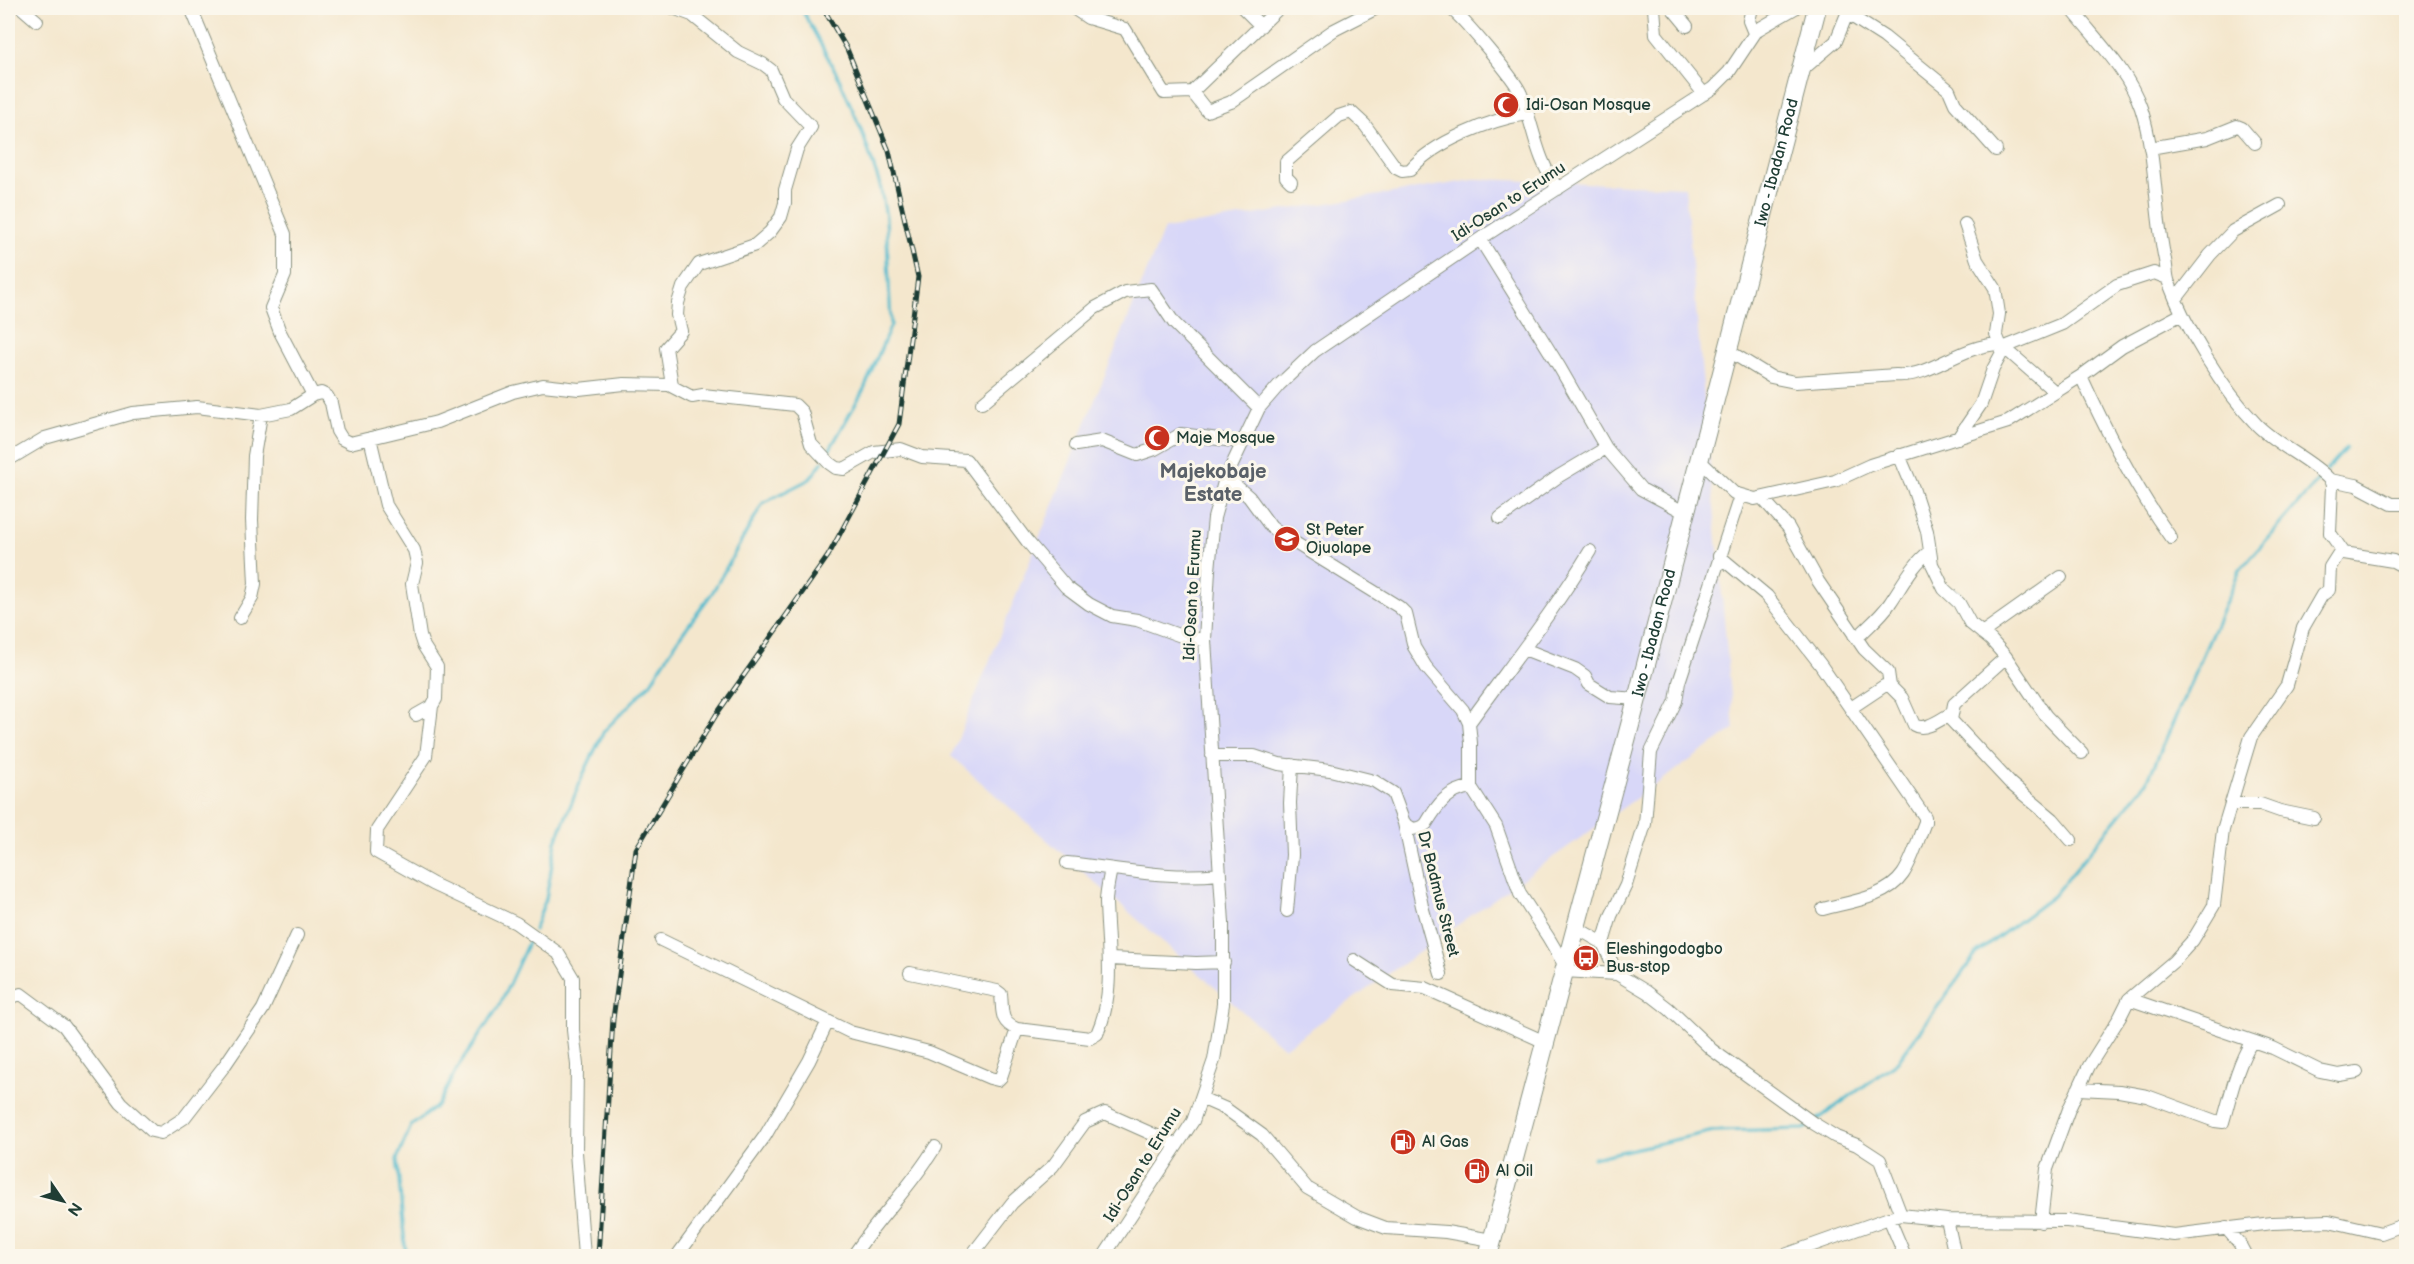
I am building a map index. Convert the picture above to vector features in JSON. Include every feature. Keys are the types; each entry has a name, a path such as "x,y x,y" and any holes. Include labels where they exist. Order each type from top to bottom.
{"main road":[{"name":"Iwo - Ibadan Road","path":"1490,1248 1637,699 1817,8"}],"street":[{"path":"22,8 37,21"},
{"path":"190,8 285,234 285,275 271,308 280,332 313,395"},
{"path":"672,386 666,348 681,332 677,315 684,286 699,264 755,245 770,231 781,217 785,203 785,190 797,149 811,127 783,98 771,70 738,52 715,31 692,15 673,8"},
{"path":"1072,8 1088,18 1125,29 1164,93 1192,92 1280,8"},
{"path":"1243,8 1262,26"},
{"path":"1192,92 1207,111 1231,102 1334,30 1377,8"},
{"path":"1450,8 1515,83 1521,93 1537,151 1545,171 1558,189"},
{"path":"1654,8 1656,34 1704,94"},
{"path":"1672,8 1687,26"},
{"path":"1752,8 1749,21 1754,33"},
{"path":"2071,8 2120,69 2135,92 2150,148 2167,278 2181,310 2225,386 2258,426 2330,480 2356,485 2392,504 2406,504"},
{"name":"Idi-Osan to Erumu","path":"1104,1257 1193,1121 1214,1060 1223,1004 1224,962 1204,640 1214,518 1226,477 1259,408 1279,385 1315,351 1480,239 1704,94 1729,72 1754,33 1786,10"},
{"path":"1800,71 1836,42 1849,11 1884,36 1949,90 1955,105 1996,150"},
{"path":"1291,182 1286,177 1286,162 1339,116 1351,112 1365,125 1396,168 1402,171 1410,170 1420,158 1446,143 1493,121 1527,114"},
{"path":"2150,148 2207,138 2237,126 2242,128 2255,143"},
{"path":"1698,459 1740,496 1763,499 1835,481 1899,455 2008,422 2081,376 2122,346 2181,310 2210,255 2233,231 2280,205"},
{"path":"1965,224 1977,260 1995,288 2000,314 1996,334 2002,346 2055,392"},
{"path":"1480,239 1560,368 1606,448 1641,489 1684,513"},
{"path":"1727,350 1771,376 1795,382 1910,376 1964,351 2002,346 2038,336 2061,324 2117,285 2154,273 2166,261"},
{"path":"2154,273 2167,278"},
{"path":"982,403 1095,308 1125,291 1150,289 1174,322 1259,408"},
{"path":"1958,438 1981,404 2002,346"},
{"path":"2081,376 2121,457 2170,538"},
{"path":"8,460 45,438 133,413 197,407 261,415 291,409 313,395 321,393 327,396 331,403 337,431 346,442 436,422 513,392 543,385 579,389 624,384 672,386 692,397 703,395 795,405 802,412 811,444 836,468 844,469 874,452 901,448 922,457 966,460 1027,541 1073,593 1112,616 1137,620 1184,637 1204,640"},
{"path":"240,618 252,598 255,584 252,520 254,456 261,415"},
{"path":"1076,445 1102,441 1137,455 1155,449 1181,434 1241,442"},
{"path":"370,438 386,505 416,556 417,563 411,584 418,627 423,645 436,667 438,690 432,706 426,756 376,830 376,852 433,884 516,923 558,953 573,978 573,1030 577,1065 576,1152 584,1257"},
{"path":"1500,518 1559,476 1606,448"},
{"path":"1899,455 1927,531 1932,564 1944,589 1959,603 1970,623 2006,657 2046,716 2082,753"},
{"path":"1226,477 1249,498 1272,527 1399,607 1406,614 1417,654 1425,667 1463,710 1471,743 1472,787 1496,826 1520,894 1548,937 1564,969 1617,974 1647,992 1670,1009 1712,1050 1814,1123 1836,1137 1857,1145 1880,1160 1905,1257"},
{"path":"2330,480 2332,485 2330,532 2344,554"},
{"path":"1603,943 1611,916 1626,885 1645,824 1652,752 1676,701 1679,682 1740,496"},
{"path":"1763,499 1788,527 1823,588 1854,635 1872,658 1888,672 1890,686 1902,699 1914,725 1918,728 1937,722 1952,713"},
{"path":"1468,723 1524,649 1570,584 1590,551"},
{"path":"1854,635 1861,634 1889,605 1910,571 1930,551"},
{"path":"2041,1222 2047,1169 2089,1066 2129,999 2174,961 2206,921 2216,895 2223,830 2251,737 2288,685 2303,628 2322,595 2329,590 2330,567 2339,553 2393,561 2406,568"},
{"path":"1719,556 1767,596 1820,664 1923,814 1925,822 1904,874 1893,885 1881,892 1823,909"},
{"path":"1982,633 2061,577"},
{"path":"1524,649 1575,669 1585,676 1589,684 1610,697 1637,699"},
{"path":"2006,657 1954,704 1951,720 2011,784 2053,819 2071,840"},
{"path":"1851,708 1884,686 1890,686"},
{"path":"416,715 432,706"},
{"path":"1212,756 1254,756 1279,764 1292,765 1290,803 1292,855 1287,911"},
{"name":"Dr Badmus Street","path":"1292,765 1330,770 1374,781 1386,787 1396,798 1441,974"},
{"path":"1404,823 1413,829 1422,827 1445,797 1460,789 1472,787"},
{"path":"2231,804 2260,804 2314,818"},
{"path":"1067,863 1199,877 1219,874"},
{"path":"910,973 996,991 1001,994 1003,1019 1008,1025 1017,1029 1090,1038 1097,1034 1104,1013 1110,959 1106,900 1111,869"},
{"path":"1575,927 1603,943 1617,974"},
{"path":"8,998 21,994 64,1026 121,1103 152,1131 161,1132 184,1118 225,1065 263,1009 297,935"},
{"path":"661,940 778,999 866,1038 929,1052 998,1080 1006,1066 1009,1047 1017,1029"},
{"path":"1110,959 1224,962"},
{"path":"1354,960 1393,985 1425,988 1545,1042"},
{"path":"2129,999 2252,1041 2331,1074 2357,1072"},
{"path":"678,1257 765,1136 809,1061 828,1021"},
{"path":"2079,1089 2119,1091 2147,1096 2223,1122 2238,1075 2240,1060 2252,1041"},
{"path":"1201,1098 1226,1109 1262,1135 1307,1188 1357,1217 1386,1228 1446,1232 1490,1248"},
{"path":"971,1257 1012,1203 1053,1166 1085,1122 1099,1114 1105,1113 1177,1145"},
{"path":"854,1257 866,1235 909,1185 935,1147"},
{"path":"1782,1257 1895,1216 1947,1220 2094,1223 2154,1234 2174,1235 2272,1223 2329,1221 2381,1233 2406,1224"},
{"path":"1947,1220 1955,1257"},
{"path":"2226,1228 2239,1243 2246,1257"}],"shaded area":[{"path":"1480,179 1685,187 1734,729 1284,1048 951,756 1164,229"}],"waterway":[{"path":"801,8 838,76 861,129 880,185 886,217 891,325 864,389 826,456"},
{"path":"2326,471 2346,448"},
{"path":"534,930 546,899 556,841 604,731 650,684 679,638 712,593 763,503 810,479 823,461"},
{"path":"1817,1120 1897,1062 1977,953 2053,896 2147,782 2240,570 2322,476"},
{"path":"406,1256 397,1159 411,1126 438,1105 457,1069 499,1006 531,936"},
{"path":"1593,1158 1714,1131 1804,1129 1809,1126"}],"railway":[{"path":"598,1256 613,1019 636,849 716,715 828,556 899,424 918,277 889,151 847,49 823,8"}],"place":[{"name":"Idi-Osan Mosque","path":"1506,105"},
{"name":"Maje Mosque","path":"1157,438"},
{"name":"St Peter Ojuolape","path":"1287,539"},
{"name":"Eleshingodogbo Bus-stop","path":"1586,958"},
{"name":"Al Gas","path":"1403,1142"},
{"name":"Al Oil","path":"1477,1171"}],"district":[{"name":"Majekobaje Estate","path":"1213,484"}]}
